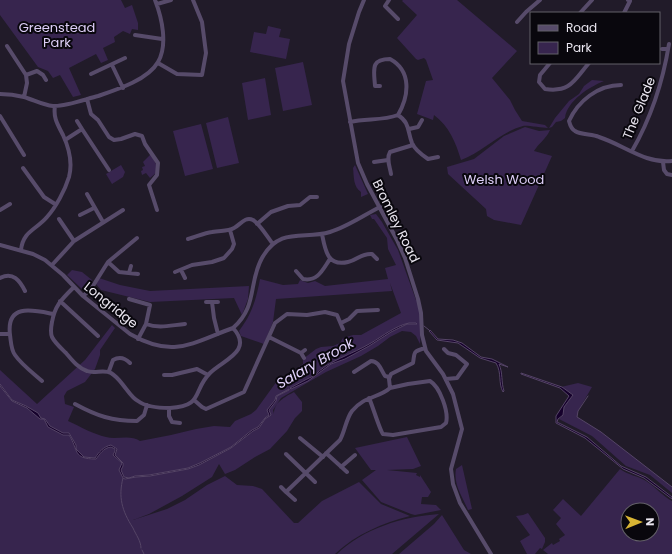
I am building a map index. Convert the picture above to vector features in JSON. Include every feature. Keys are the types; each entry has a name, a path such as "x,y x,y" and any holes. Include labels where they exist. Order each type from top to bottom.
{"street":[{"path":"0,94 24,97 40,103 55,106 87,99 123,88 143,76 158,63 163,32 162,22 156,2 171,0"},
{"path":"158,63 177,74 202,75 206,53 202,22 193,0"},
{"name":"Bromley Road","path":"364,0 349,44 344,70 343,86 359,168 397,240 414,284 420,308 422,335 425,348 432,361 446,379 453,394 462,425 460,438 451,469 452,484 460,503 491,554"},
{"path":"389,0 385,6 398,19"},
{"path":"517,22 540,0"},
{"path":"581,12 592,0"},
{"path":"624,12 630,1 628,0"},
{"path":"135,35 162,40"},
{"name":"The Glade","path":"632,151 639,138 659,89 669,44"},
{"path":"7,46 26,75 27,83 24,97"},
{"path":"662,49 668,49"},
{"path":"91,74 125,58"},
{"path":"375,86 374,67 376,62 379,60 390,59 401,68 405,75 407,84 398,115"},
{"path":"549,64 540,75 539,82 545,89 550,90 566,88 571,85 588,64"},
{"path":"112,65 123,88"},
{"path":"26,75 37,71 43,75 46,80"},
{"path":"621,85 609,86 597,91 580,104 573,112 569,121 572,129 576,132 599,137 648,159 663,162 672,161"},
{"path":"87,99 91,114 98,120 109,138 114,140 121,139 129,135 142,136 145,144 158,163 157,175 148,185 157,210"},
{"path":"20,250 24,237 47,217 69,178 71,168 70,157 65,140 54,117 55,106"},
{"path":"350,122 366,118 378,120 398,115"},
{"path":"398,115 407,123 413,144 420,153 428,159 438,157"},
{"path":"0,116 24,155"},
{"path":"409,129 418,127 422,120"},
{"path":"77,121 109,170"},
{"path":"65,140 82,129"},
{"path":"391,174 388,160 388,155 390,152 413,144"},
{"path":"374,162 388,160"},
{"path":"663,162 664,170 667,174 672,174"},
{"path":"23,168 44,197 55,204"},
{"path":"87,194 103,222"},
{"path":"256,224 271,212 288,206 300,205 310,197 316,196"},
{"path":"0,210 10,204"},
{"name":"Longridge","path":"0,245 38,256 52,265 83,296 138,339 152,345 165,347 184,346 233,328 239,323 251,301 256,276 262,258 273,244 289,236 322,234 336,230 380,207"},
{"path":"80,216 94,208"},
{"path":"52,265 74,241 123,210"},
{"path":"59,219 74,241"},
{"path":"188,239 214,231 230,230 246,219 252,220 273,244"},
{"path":"175,272 192,265 212,262 224,258 232,250 234,244 230,230"},
{"path":"322,234 325,249 330,259 339,262 349,262 365,254 374,252 377,259"},
{"path":"83,296 91,289 108,262 137,238"},
{"path":"296,271 303,279 315,279 330,259"},
{"path":"108,262 119,272 138,274"},
{"path":"129,273 131,266"},
{"path":"181,270 185,278"},
{"path":"0,278 9,275 14,276 25,291"},
{"path":"74,287 56,307 50,329 52,337 78,366 88,372 109,371 120,380 137,401 147,405 169,408 187,406 194,400 208,375 234,356 240,346 238,333 233,328"},
{"path":"129,299 155,305"},
{"path":"60,301 98,336"},
{"path":"206,302 218,302"},
{"path":"212,302 218,334"},
{"path":"138,339 146,324 150,305"},
{"path":"42,381 16,356 12,350 9,326 11,319 17,313 27,309 53,314"},
{"path":"341,323 349,319 357,311 378,310"},
{"path":"194,400 206,409 244,392 269,338 274,323 287,314 307,315 325,312 337,315 343,329"},
{"path":"146,324 154,327 185,324"},
{"path":"0,334 10,334"},
{"path":"269,338 301,353 304,358"},
{"path":"390,388 390,376 394,372 413,363 414,353 425,348"},
{"path":"444,349 448,353 456,355 467,364 457,378 446,379"},
{"path":"301,353 305,350"},
{"path":"109,371 113,360 117,358 122,358 130,363"},
{"path":"354,372 371,361 374,361 377,363 385,376 390,376"},
{"path":"164,375 172,375 197,369 208,375"},
{"path":"37,377 41,373"},
{"path":"286,492 340,440 344,434 352,411 363,401 369,398 390,388 430,381 436,385 446,409 446,423 441,426 393,435 383,434 380,430 369,398"},
{"path":"75,404 97,415 123,421 137,421 144,415 147,405"},
{"path":"169,408 169,416 172,422 180,423"},
{"path":"300,438 347,472"},
{"path":"310,445 314,440"},
{"path":"286,454 315,482"},
{"path":"292,460 297,455"},
{"path":"341,467 355,455"},
{"path":"281,487 295,500"}],"green space":[{"name":"Greenstead Park","path":"0,0 121,0 125,8 132,5 138,23 138,30 132,29 130,34 123,31 114,37 115,42 103,48 108,60 101,63 96,54 69,68 81,95 73,97 60,75 53,78 48,71 38,67 0,15"},
{"path":"457,0 517,51 492,78 510,100 522,121 545,125 548,128 525,126 515,129 461,160 457,147 444,124 434,115 433,120 417,114 426,81 433,80 426,60 424,58 418,60 416,59 397,38 417,15 402,1"},
{"path":"268,26 281,29 279,37 290,39 286,59 250,52 254,32 266,34"},
{"path":"303,62 312,105 283,111 275,68"},
{"path":"265,78 271,115 248,120 242,83"},
{"path":"592,80 604,81 592,87 574,100 565,118 556,122 549,128 569,101 579,94 584,86"},
{"path":"228,117 239,163 217,168 206,123"},
{"path":"201,124 213,169 185,176 173,131"},
{"name":"Welsh Wood","path":"525,127 539,131 550,130 547,136 534,151 552,156 521,225 494,220 487,216 486,209 448,174 447,167 474,159 504,136"},
{"path":"151,154 156,164 156,173 150,178 146,173 142,175 141,171 143,170 142,167 145,166 143,162"},
{"path":"121,165 125,172 123,177 112,184 106,174"},
{"path":"355,165 368,194 361,197 361,192 358,190 354,181 353,168"},
{"path":"376,214 398,250 416,300 418,299 421,326 420,344 416,336 411,332 402,331 361,356 326,372 281,398 273,410 274,414 274,410 278,403 294,392 302,402 302,411 295,418 287,431 270,449 235,470 225,474 219,464 212,477 149,514 133,520 167,509 225,476 237,485 253,486 262,489 294,523 298,523 322,501 359,482 381,504 410,516 370,530 343,547 335,554 0,554 0,370 37,404 85,360 112,325 115,328 100,350 100,355 95,369 85,382 67,391 64,396 65,404 74,407 68,421 101,436 110,438 128,437 140,441 214,426 230,427 235,421 251,414 256,410 277,381 282,380 303,364 303,359 316,349 333,346 340,343 343,338 353,335 361,335 401,313 390,283 392,291 276,299 273,322 264,344 241,336 239,331 253,306 260,279 283,285 298,284 300,280 308,283 315,281 325,286 388,279 385,268 396,265 388,249 387,238 370,215"},
{"path":"72,270 82,272 92,280 86,290 83,290 67,275"},
{"path":"99,278 120,285 150,291 249,286 248,299 242,315 234,298 150,302 101,290 96,284"},
{"path":"578,383 592,387 578,411 577,417 601,432 672,487 672,493 650,475 626,466 592,436 559,419 563,415 564,407 573,395 561,387"},
{"path":"407,437 421,466 413,469 387,470 417,473 416,475 420,477 420,475 431,492 428,497 422,497 421,504 436,505 441,510 415,515 411,514 381,502 362,480 376,470 371,470 355,448"},
{"path":"462,465 472,509 468,510 457,486 455,475 456,469"},
{"path":"620,469 646,481 672,501 672,554 548,554 543,550 552,543 553,545 560,541 559,539 565,535 556,524 561,518 553,510 563,499 581,516"},
{"path":"528,513 545,538 542,549 540,548 535,554 527,554 520,541 530,535 516,516"},
{"path":"439,514 392,554 337,554 359,537 384,525 411,518"},
{"path":"442,515 464,550 471,554 399,554 434,524"}],"shaded area":[{"path":"409,323 417,324 407,324 391,332 345,359 331,364 308,381 291,389 290,388 314,376 333,362 364,347 394,329"},
{"path":"430,330 438,339 453,340 462,343 481,357 492,359 508,367 499,364 504,391 503,392 499,370 496,363 480,358 458,343 437,340 429,331"},
{"path":"521,373 562,387 573,395 564,407 563,415 557,422 587,437 621,466 646,477 672,497 672,499 644,478 623,469 585,438 556,423 556,416 569,396 560,388"},
{"path":"0,384 12,400 38,413 41,418 45,419 50,426 63,433 69,433 76,445 76,449 84,457 95,458 102,450 111,445 117,449 115,455 123,463 121,470 124,477 129,478 188,468 231,447 258,427 265,418 269,415 267,410 275,400 276,396 289,390 277,396 276,401 269,410 271,415 265,419 259,428 231,448 199,465 188,469 125,479 119,470 122,463 113,455 115,449 111,447 106,449 96,459 88,459 83,457 77,453 69,435 63,435 48,427 44,419 40,419 27,408 12,401"}],"waterway":[{"name":"Salary Brook","path":"424,326 429,330"},
{"path":"588,396 578,411 577,417 601,432 672,487"},
{"path":"123,478 121,491 122,504 126,516 139,540 141,548"},
{"path":"142,550 144,554"}]}
